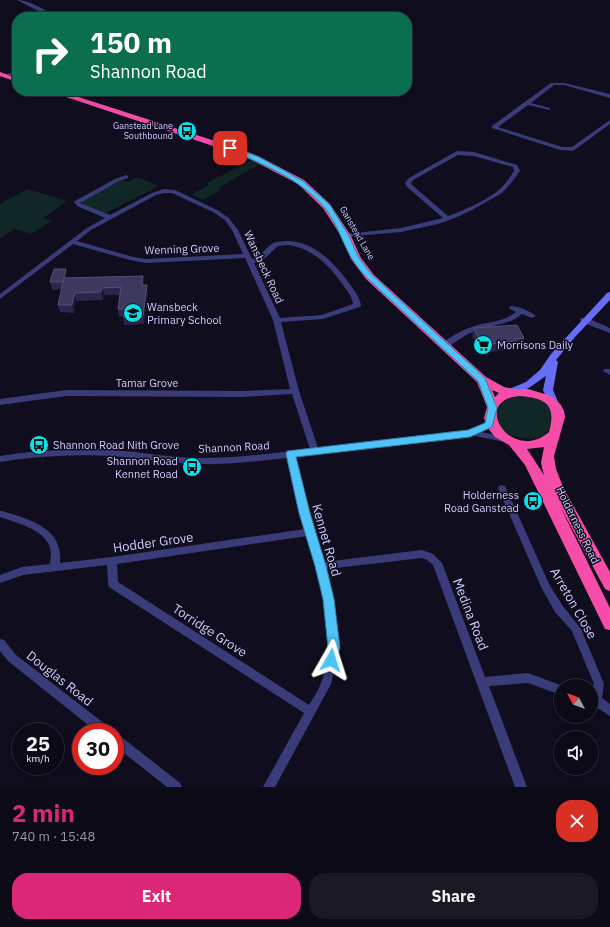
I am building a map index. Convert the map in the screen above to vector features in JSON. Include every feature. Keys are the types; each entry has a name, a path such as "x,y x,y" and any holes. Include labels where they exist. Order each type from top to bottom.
{"highway":[{"name":"Ganstead Lane","path":"67,96 240,152 257,159 301,182 327,206 346,236 356,259 370,277 482,380 501,390 511,392"},
{"name":"Ganstead Lane","path":"482,380 491,413"},
{"path":"511,392 536,395 554,404 559,415 559,421 553,435 546,441 538,444 527,445 513,442 491,426 491,413 499,399 511,392"},
{"name":"Holderness Road","path":"553,435 548,450 548,467 557,488 610,585"},
{"name":"Holderness Road","path":"513,442 530,462 539,477 610,624"}],"main road":[{"path":"511,392 526,386 544,372 554,356 584,320 610,295"},
{"path":"554,356 548,386 549,396 554,404"}],"street":[{"path":"19,0 44,12"},
{"path":"610,96 564,84 553,84 494,127 562,148 573,149 610,122"},
{"path":"527,103 550,110"},
{"path":"604,127 610,128"},
{"path":"346,236 395,232 424,226 447,218 476,206 503,189 517,171 515,166 474,154 458,153 411,179 408,183 409,186 447,218"},
{"path":"108,218 79,205 77,202 117,180 126,177"},
{"name":"Wansbeck Road","path":"0,297 72,242 108,218 154,194 164,191 173,191 215,211 226,219 235,230 264,296 277,320 295,391 315,451"},
{"name":"Wenning Grove","path":"72,242 132,259 146,261 249,259"},
{"path":"249,259 261,259 275,244 284,243 310,249 317,252 337,270 356,299 357,305 323,317 277,320"},
{"path":"513,308 532,316"},
{"path":"444,346 467,331 515,317 521,312"},
{"path":"584,320 610,331"},
{"name":"Tamar Grove","path":"0,402 67,393 242,394 295,391"},
{"name":"Shannon Road","path":"470,433 489,425 491,413"},
{"name":"Shannon Road","path":"0,459 32,454 70,452 112,453 200,461 249,459 470,433 492,436 513,442"},
{"name":"Kennet Road","path":"269,787 326,684 334,648 329,599 321,566 310,532 291,454"},
{"name":"Arreton Close","path":"502,488 511,500 546,587 559,609 576,629 597,679"},
{"path":"2,514 32,526 47,534 55,549 54,567"},
{"name":"Hodder Grove","path":"0,579 22,571 112,561 310,532"},
{"name":"Medina Road","path":"321,566 417,554 430,557 437,563 521,787"},
{"name":"Torridge Grove","path":"112,561 113,584 311,712"},
{"name":"Douglas Road","path":"0,643 12,658 95,723"},
{"path":"482,682 528,678 554,687"},
{"name":"Arreton Close","path":"598,703 610,711"},
{"path":"124,746 176,787"}],"green space":[{"path":"252,160 260,164 218,188 221,190 203,200 192,194 209,185 207,183"},
{"path":"137,177 156,185 157,187 104,214 82,204 83,200 120,180 128,182"},
{"path":"28,189 67,201 43,218 52,221 31,234 14,229 0,238 0,204"},
{"path":"516,396 541,400 550,408 552,413 551,426 550,429 542,436 523,438 514,436 505,432 499,426 496,419 498,411 506,401"}],"building":[{"path":"54,269 66,269 63,282 50,282"},
{"path":"143,276 142,285 147,285 143,316 123,317 125,309 118,309 121,287 102,288 101,292 75,293 72,305 58,305 64,278"},
{"path":"517,325 524,338 515,339 516,341 490,344 489,342 480,342 474,328"}],"place":[{"name":"Ganstead Lane Southbound","path":"187,131"},
{"name":"Wansbeck Primary School","path":"133,313"},
{"name":"Morrisons Daily","path":"483,345"},
{"name":"Shannon Road Nith Grove","path":"39,445"},
{"name":"Shannon Road Kennet Road","path":"192,467"},
{"name":"Holderness Road Ganstead","path":"533,501"}],"route":[{"path":"230,148 257,159 301,182 327,206 346,236 356,259 370,277 482,380 493,408 489,425 462,435 291,454 304,513 321,566 329,599 334,648 331,660"}]}
